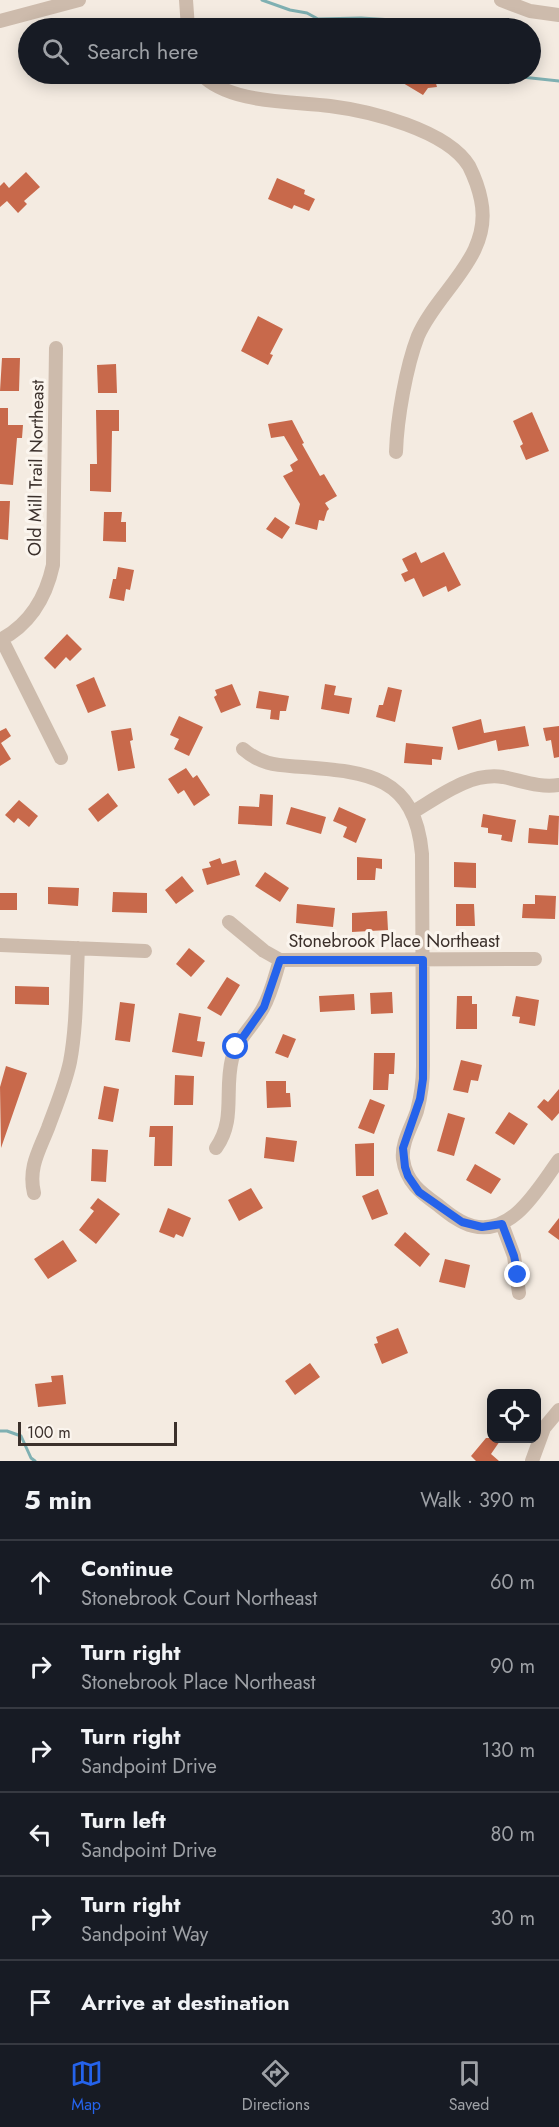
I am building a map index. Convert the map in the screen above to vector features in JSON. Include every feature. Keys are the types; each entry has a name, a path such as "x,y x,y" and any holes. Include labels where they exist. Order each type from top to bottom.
{"street":[{"path":"0,21 79,0"},
{"path":"186,0 187,18"},
{"path":"501,0 530,11 559,15"},
{"path":"217,84 226,90 253,98 347,109 405,124 444,143 468,166 481,201 482,233 472,255 418,336 397,428 396,452"},
{"name":"Old Mill Trail Northeast","path":"1,640 36,610 44,597 53,565 56,348"},
{"path":"1,640 62,758"},
{"path":"243,749 254,759 268,764 345,770 373,777 395,791 412,812 419,832 422,854 423,1079 420,1099 403,1148 408,1176 419,1192 462,1222 482,1227 502,1224 522,1208 559,1160"},
{"path":"412,812 459,786 482,777 501,777 543,786 559,785"},
{"name":"Stonebrook Place Northeast","path":"229,922 264,951 280,960 535,959"},
{"path":"0,945 145,951"},
{"path":"34,1193 30,1179 34,1163 65,1084 70,1064 74,1039 78,948"},
{"path":"216,1148 225,1135 230,1074 236,1047 264,1007 280,960"},
{"path":"502,1224 514,1256 519,1293"},
{"path":"532,1461 544,1428 559,1410"}],"building":[{"path":"405,84 436,84 437,87 428,88 423,95"},
{"path":"26,172 40,187 24,201 27,204 18,213 7,201 0,207 0,186 4,182 9,188"},
{"path":"277,178 305,190 304,194 315,199 309,211 294,205 292,209 268,199"},
{"path":"258,316 283,329 270,354 273,355 268,365 241,351"},
{"path":"2,358 20,358 19,391 0,391"},
{"path":"116,364 117,393 98,393 97,365"},
{"path":"0,408 8,408 8,425 23,425 22,438 17,438 13,485 0,484"},
{"path":"96,410 119,410 119,431 112,431 111,492 90,491 90,464 97,464"},
{"path":"532,412 549,451 526,460 520,446 523,444 513,421"},
{"path":"292,420 320,476 324,474 337,496 325,503 329,509 324,521 319,520 317,530 295,524 300,504 283,476 293,471 290,465 298,460 284,436 271,438 268,424"},
{"path":"0,501 10,501 8,540 0,539"},
{"path":"104,512 122,512 121,522 126,522 126,542 103,541"},
{"path":"275,517 290,527 282,539 266,529"},
{"path":"416,552 421,563 444,552 461,585 448,592 446,586 423,597 414,578 405,582 401,574 408,571 402,559"},
{"path":"118,567 134,570 130,590 126,589 124,601 109,598"},
{"path":"67,634 82,649 70,661 66,657 55,669 44,658"},
{"path":"94,677 106,706 88,713 76,685"},
{"path":"232,684 241,705 221,713 214,697 217,695 215,690"},
{"path":"325,684 336,686 334,695 352,698 349,714 321,709"},
{"path":"388,687 402,690 395,722 376,717 379,705 383,705"},
{"path":"259,691 289,696 286,711 280,711 279,720 270,719 271,710 256,708"},
{"path":"179,716 203,727 189,756 174,749 179,739 170,735"},
{"path":"481,719 484,733 525,726 529,746 498,751 496,740 458,750 452,727"},
{"path":"559,726 559,757 554,758 551,740 546,741 543,728"},
{"path":"6,728 11,736 1,743 11,759 0,766 0,731"},
{"path":"131,728 133,740 130,741 135,768 118,771 111,731"},
{"path":"406,743 443,747 441,760 432,759 432,765 404,763"},
{"path":"186,768 193,778 197,775 210,795 194,806 184,790 178,794 168,779"},
{"path":"108,793 118,806 98,822 88,809"},
{"path":"260,794 273,795 272,826 238,824 239,806 259,807"},
{"path":"19,800 38,816 29,827 18,818 14,823 5,815"},
{"path":"291,807 326,817 321,834 286,824"},
{"path":"339,807 366,819 356,843 343,837 347,827 333,821"},
{"path":"483,814 516,820 512,842 501,840 502,835 488,833 488,828 481,827"},
{"path":"549,815 559,816 558,845 528,843 529,828 547,830"},
{"path":"357,857 382,859 382,869 376,868 375,880 357,880"},
{"path":"220,858 222,864 236,860 240,875 207,885 202,869 211,867 209,862"},
{"path":"454,862 476,863 476,888 454,887"},
{"path":"265,872 289,888 280,902 255,886"},
{"path":"182,876 194,891 176,904 165,890"},
{"path":"48,887 79,888 78,906 48,904"},
{"path":"113,892 147,893 147,913 112,912"},
{"path":"0,893 17,893 17,910 0,910"},
{"path":"535,895 556,896 555,919 522,918 523,904 535,904"},
{"path":"297,904 335,908 333,927 296,923"},
{"path":"456,904 474,904 475,926 456,926"},
{"path":"387,911 388,930 352,932 352,913"},
{"path":"189,948 205,961 191,977 176,964"},
{"path":"227,977 240,985 221,1016 207,1008"},
{"path":"15,986 49,987 49,1005 15,1004"},
{"path":"392,992 393,1013 371,1014 370,993"},
{"path":"354,994 355,1010 320,1012 319,996"},
{"path":"457,996 472,996 472,1004 477,1004 477,1029 456,1029"},
{"path":"516,996 539,1000 535,1026 519,1023 520,1017 512,1016"},
{"path":"120,1002 135,1004 130,1042 115,1040"},
{"path":"179,1013 201,1017 197,1041 205,1042 202,1057 172,1052"},
{"path":"283,1034 296,1039 288,1058 275,1053"},
{"path":"374,1053 395,1053 394,1074 389,1074 388,1090 373,1090"},
{"path":"461,1060 482,1065 478,1081 471,1080 468,1093 453,1090"},
{"path":"6,1066 27,1073 1,1148 0,1087"},
{"path":"175,1075 194,1076 193,1105 174,1105"},
{"path":"266,1081 286,1081 286,1093 290,1093 291,1107 267,1108"},
{"path":"104,1086 119,1089 113,1122 98,1119"},
{"path":"559,1089 559,1113 552,1121 537,1107 544,1099 548,1102"},
{"path":"370,1099 385,1105 374,1134 358,1128"},
{"path":"509,1112 528,1124 514,1145 495,1133"},
{"path":"448,1113 465,1118 454,1156 437,1151"},
{"path":"150,1126 173,1126 172,1166 154,1166 155,1137 149,1137"},
{"path":"266,1137 297,1141 294,1162 264,1158"},
{"path":"374,1143 374,1176 356,1176 355,1144"},
{"path":"92,1149 108,1150 106,1182 91,1181"},
{"path":"475,1164 501,1179 491,1194 466,1180"},
{"path":"251,1188 263,1208 239,1221 228,1200"},
{"path":"378,1189 388,1214 372,1220 362,1196"},
{"path":"98,1198 120,1214 96,1244 79,1230 94,1211 90,1208"},
{"path":"168,1208 191,1218 183,1237 176,1234 174,1238 159,1232"},
{"path":"559,1218 559,1240 548,1232"},
{"path":"405,1232 430,1254 420,1267 394,1245"},
{"path":"63,1240 77,1261 48,1279 34,1259"},
{"path":"445,1259 470,1265 465,1288 439,1282"},
{"path":"398,1328 408,1353 382,1364 374,1344 378,1343 376,1337"},
{"path":"310,1363 320,1377 295,1395 285,1381"},
{"path":"63,1375 66,1404 38,1407 35,1384 52,1382 51,1376"},
{"path":"486,1438 487,1443 499,1443 491,1454 499,1461 476,1461 471,1456"}],"waterway":[{"path":"262,0 290,10 307,13 316,18"},
{"path":"541,79 559,81"},
{"path":"0,1431 21,1436 31,1458 35,1461"}],"route":[{"path":"236,1047 264,1007 280,960 423,960 423,1079 416,1113 403,1148 405,1167 412,1184 419,1192 462,1222 482,1227 502,1224 514,1256 518,1275"}]}
